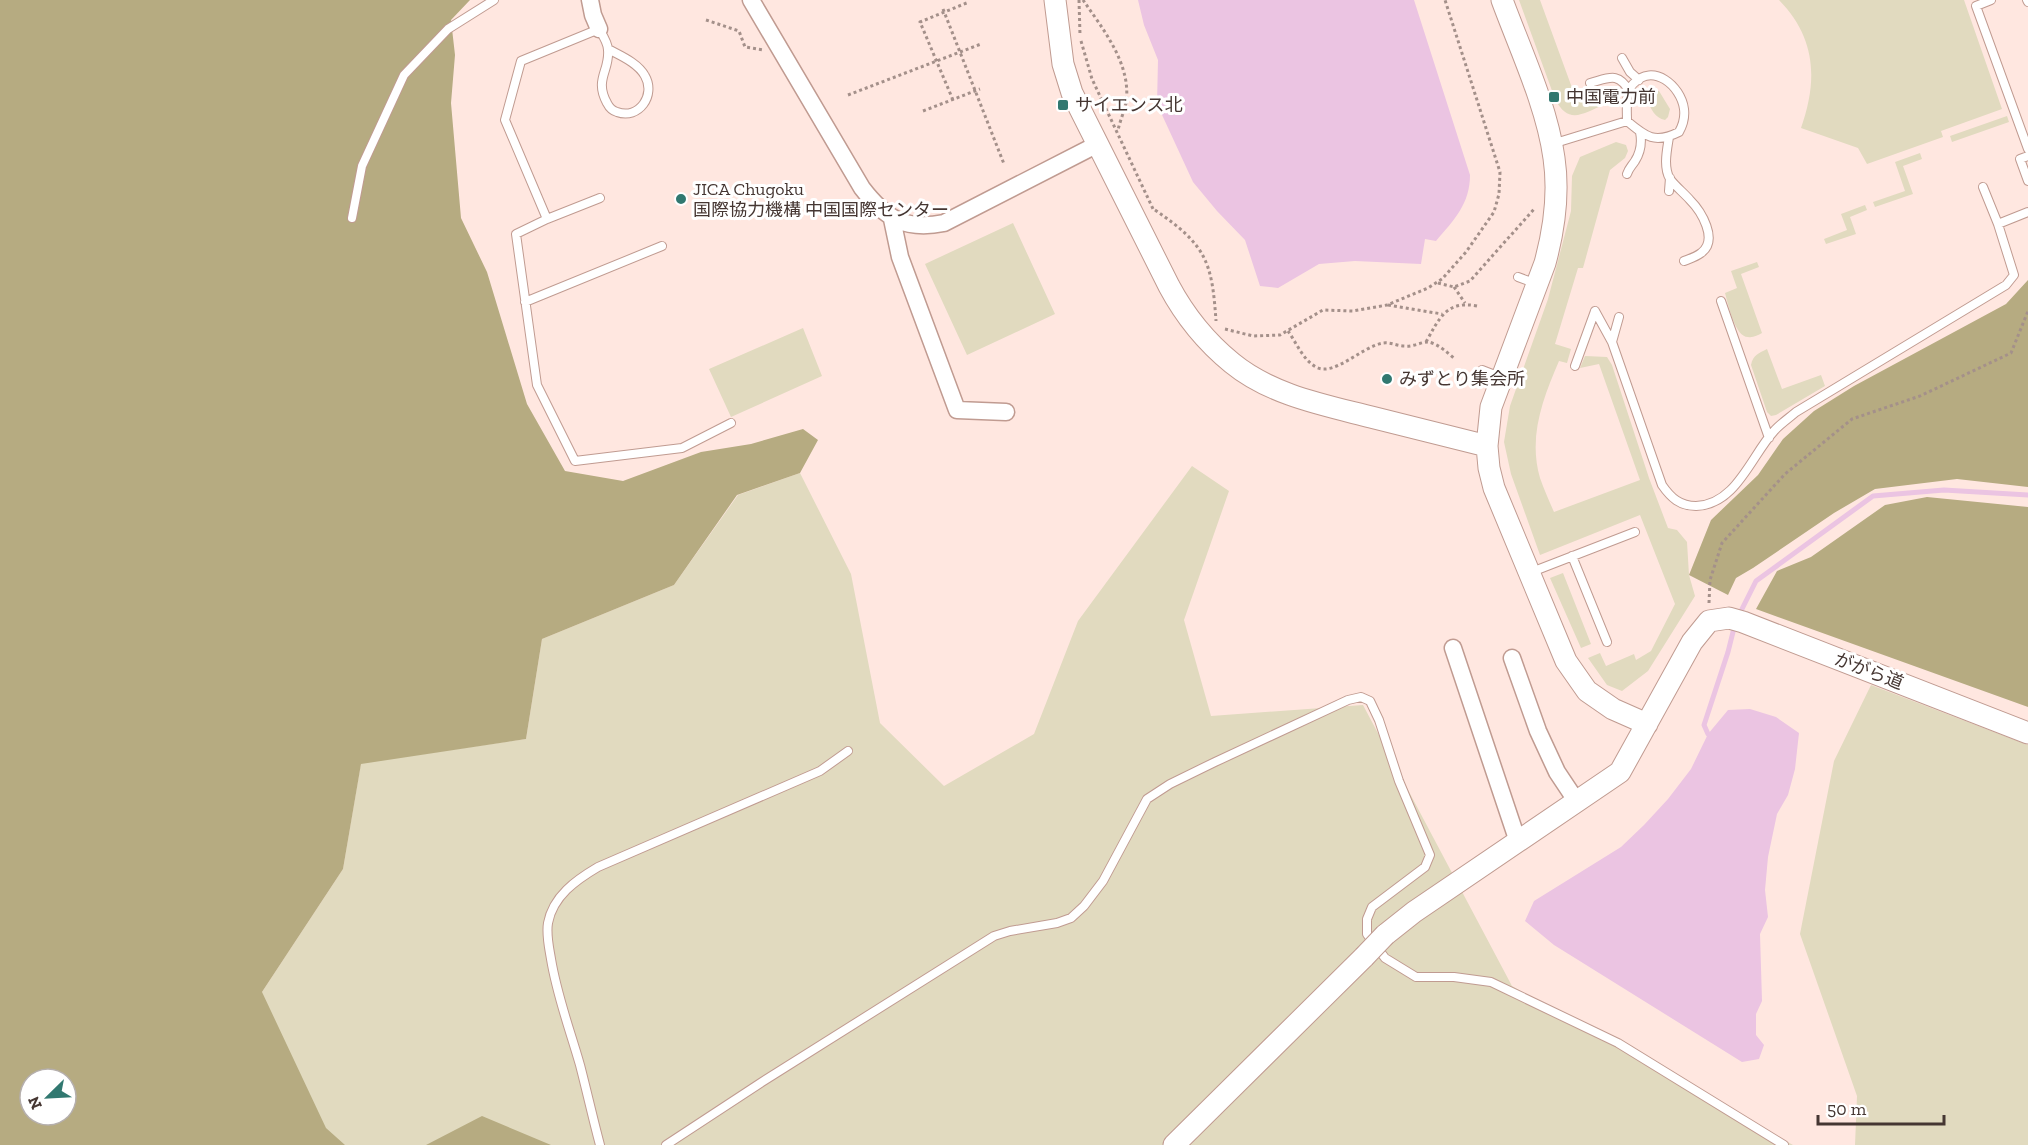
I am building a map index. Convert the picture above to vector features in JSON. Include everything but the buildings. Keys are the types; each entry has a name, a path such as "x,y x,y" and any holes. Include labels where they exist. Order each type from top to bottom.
{"street":[{"path":"590,0 599,29"},
{"path":"751,0 861,188 875,206 892,219 917,226 944,223 1098,144"},
{"path":"1055,0 1063,64 1072,93 1183,311 1198,332 1233,364 1268,385 1312,402 1486,446"},
{"path":"1502,0 1547,123 1554,159 1554,220 1551,241 1528,281 1491,374 1491,407 1486,446 1489,468 1494,488 1566,661 1587,691 1612,710 1647,724"},
{"path":"892,219 900,257 957,410 1006,412"},
{"path":"1174,1145 1385,935 1414,912 1620,772 1692,642 1727,620"},
{"name":"ががら道","path":"1727,620 2028,733"},
{"path":"1453,648 1518,842"},
{"path":"1512,658 1538,731 1557,772 1577,802"}],"lane":[{"path":"352,218 362,166 404,75 448,29 494,0"},
{"path":"1991,0 1976,6 2028,148"},
{"path":"547,219 505,120 521,61 599,29 608,49 636,66 645,76 649,95 645,104 637,110 625,113 615,112 604,98 601,85 608,49"},
{"path":"1622,58 1638,80"},
{"path":"1657,75 1672,84 1679,93 1684,109 1684,122 1679,132 1654,140 1627,121 1629,92 1632,85 1644,76 1657,75"},
{"path":"1590,83 1613,77 1623,81 1629,92"},
{"path":"1551,144 1627,121"},
{"path":"1627,174 1628,168 1636,160 1642,142 1640,132"},
{"path":"1669,137 1666,159 1670,178 1669,191"},
{"path":"2028,156 2020,159 2028,181"},
{"path":"1670,178 1692,202 1704,220 1709,237 1701,253 1684,261"},
{"path":"1575,366 1595,311 1612,342 1662,485 1670,496 1680,503 1693,506 1708,505 1724,497 1774,431 1804,407 2006,285 2014,275 1998,224 1983,187"},
{"path":"600,198 516,234 537,385 575,461 682,448 731,423"},
{"path":"1998,224 2028,212"},
{"path":"525,302 662,246"},
{"path":"1721,301 1769,438"},
{"path":"1612,342 1619,317"},
{"path":"1529,573 1635,532"},
{"path":"1572,556 1607,642"},
{"path":"666,1145 994,936 1010,930 1057,923 1071,918 1084,906 1103,880 1147,798 1215,762 1348,700 1361,697 1370,701 1399,781 1430,855 1425,867 1372,907 1366,919 1367,934 1384,958 1416,978 1454,977 1491,982 1618,1043 1784,1145"},
{"path":"600,1145 583,1077 557,991 548,941 548,923 562,894 577,879 598,867 820,771 848,751"}],"path":[{"path":"1081,0 1105,33 1123,70 1127,87 1126,103 1117,131"},
{"path":"1081,0 1080,38 1092,79 1158,220"},
{"path":"1210,315 1225,329 1253,336 1274,336 1288,331 1323,310 1353,311 1387,305 1408,298 1437,282 1466,252 1494,212 1499,194 1500,172 1446,0"},
{"path":"953,100 920,22 943,10 969,2"},
{"path":"943,10 1004,164"},
{"path":"706,20 739,31 745,47 767,51"},
{"path":"848,95 981,44"},
{"path":"923,111 980,89"},
{"path":"1437,282 1454,287 1470,281 1540,202"},
{"path":"1153,209 1181,228 1198,247 1208,263 1212,279 1216,323"},
{"path":"1454,287 1465,304"},
{"path":"1426,342 1442,314 1454,306 1465,304 1477,306"},
{"path":"1387,305 1442,314"},
{"path":"1727,620 1710,580 1722,543 1785,474 1852,418 1920,396 2011,353 2028,311"},
{"path":"1288,331 1307,360 1316,368 1324,370 1336,369 1355,355 1383,343 1405,346 1426,342 1433,344 1455,359"}],"shaded area":[{"path":"0,0 470,0 451,20 455,55 451,103 461,218 487,272 527,404 565,471 623,481 701,452 751,444 803,429 818,440 800,473 737,495 674,585 542,639 526,739 361,764 343,869 262,992 326,1128 345,1145 0,1145"},
{"path":"1138,0 1414,0 1470,175 1467,195 1460,211 1436,241 1425,239 1421,264 1355,261 1319,264 1278,288 1260,286 1245,240 1193,182 1157,104 1158,60 1144,25"},
{"path":"1519,0 1540,0 1575,96 1601,89 1607,91 1609,99 1606,104 1577,115 1571,115 1560,107 1555,99"},
{"path":"1779,0 1964,0 2002,109 1941,131 1943,137 1867,164 1858,148 1801,128 1810,93 1810,60 1800,29"},
{"path":"1654,90 1659,91 1670,109 1665,120 1656,115 1647,100 1649,94"},
{"path":"2007,116 2009,122 1952,142 1950,136"},
{"path":"1616,142 1626,145 1628,151 1625,158 1610,170 1583,268 1578,268 1555,344 1571,349 1567,363 1559,361 1543,403 1536,448 1540,478 1554,512 1640,480 1599,364 1580,368 1585,356 1607,357 1612,365 1668,528 1677,530 1687,542 1689,575 1695,596 1648,671 1622,691 1607,685 1588,658 1600,653 1606,666 1634,654 1636,660 1651,651 1675,604 1640,515 1540,555 1511,474 1504,442 1510,406 1548,299 1571,211 1572,176 1580,157"},
{"path":"1920,153 1922,159 1903,166 1913,194 1875,207 1873,202 1905,191 1895,162"},
{"path":"1865,205 1867,210 1850,217 1856,234 1826,244 1824,239 1847,230 1841,214"},
{"path":"1013,223 1055,314 967,355 925,264"},
{"path":"1757,262 1759,267 1741,274 1762,333 1748,337 1739,332 1725,293 1737,288 1731,271"},
{"path":"2028,280 2028,487 1957,479 1875,489 1834,513 1736,578 1728,595 1689,575 1711,520 1758,475 1783,439 1814,411 1854,386 2006,304"},
{"path":"803,328 822,376 731,417 709,369"},
{"path":"1767,349 1782,389 1821,375 1825,386 1771,416 1767,412 1751,365 1759,353"},
{"path":"1192,466 1229,491 1184,620 1211,716 1363,705 1512,986 1793,1145 275,1145 262,992 343,869 361,763 526,739 542,639 674,585 738,495 800,473 851,574 880,723 944,786 1034,734 1078,621"},
{"path":"1927,497 2028,507 2028,707 1756,609 1777,571 1811,557 1885,505"},
{"path":"1563,573 1591,644 1581,648 1550,578"},
{"path":"1871,685 2028,745 2028,1145 1855,1145 1857,1096 1800,934 1834,761"},
{"path":"1750,709 1776,717 1799,733 1795,769 1788,795 1777,814 1768,857 1765,890 1768,917 1760,934 1762,1001 1756,1014 1756,1035 1764,1045 1759,1059 1742,1062 1554,945 1525,921 1534,901 1621,847 1644,825 1691,769 1708,734 1728,710"},
{"path":"482,1116 551,1145 426,1145"}],"waterway":[{"path":"1739,615 1756,581 1873,496 1944,490 2028,495"},
{"path":"1708,734 1704,725 1735,624"}],"place":[{"name":"中国電力前","path":"1554,97"},
{"name":"サイエンス北","path":"1063,105"},
{"name":"JICA Chugoku 国際協力機構 中国国際センター","path":"681,199"},
{"name":"みずとり集会所","path":"1387,379"}]}
